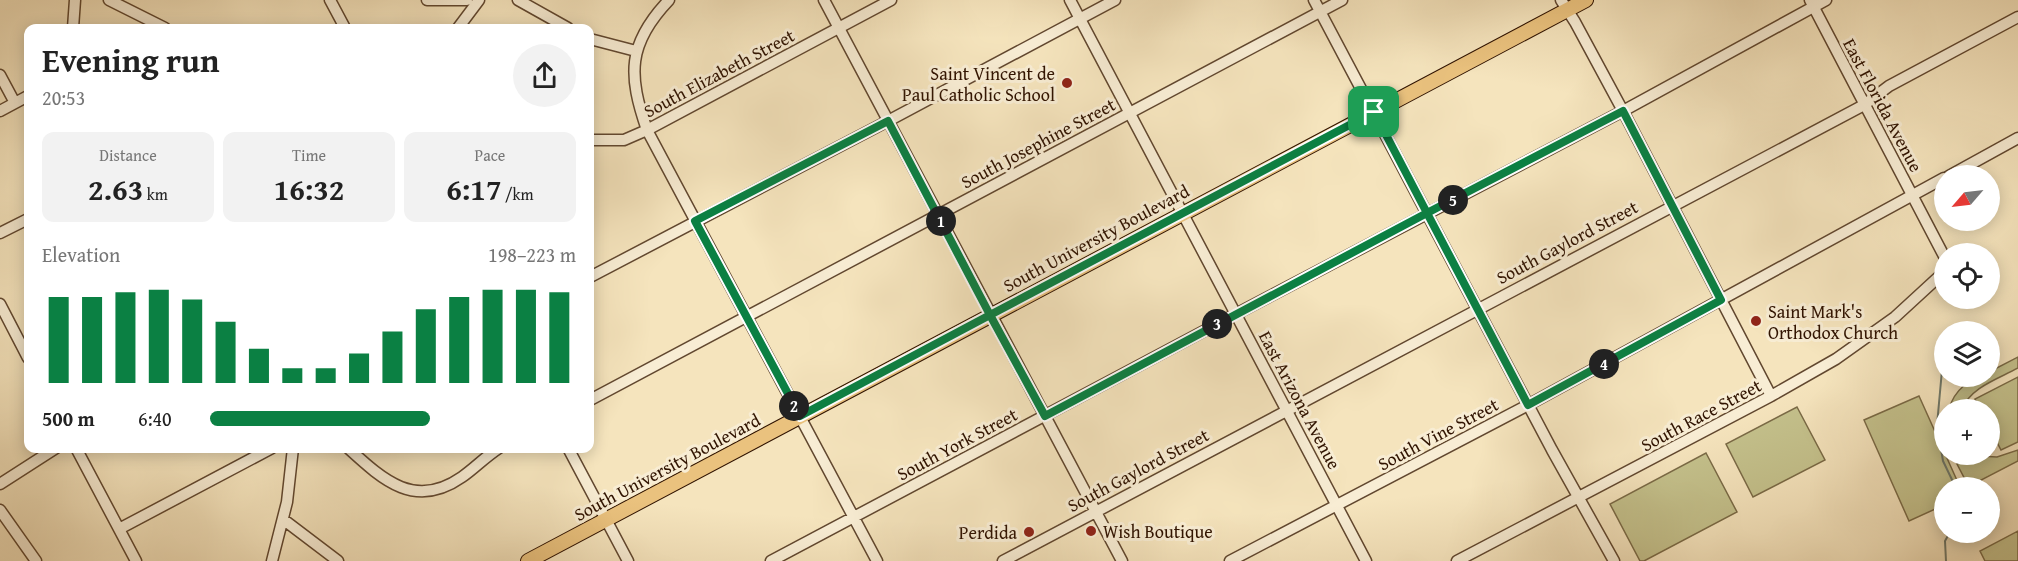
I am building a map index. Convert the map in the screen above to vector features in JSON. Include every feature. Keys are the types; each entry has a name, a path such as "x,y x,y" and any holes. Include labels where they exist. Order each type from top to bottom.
{"main road":[{"name":"South University Boulevard","path":"528,561 1374,112 1564,5 1586,0"}],"street":[{"path":"73,24 75,0"},
{"path":"109,0 157,24"},
{"path":"330,0 343,24"},
{"path":"427,0 467,0"},
{"path":"461,24 479,0"},
{"path":"518,0 561,24"},
{"path":"669,0 650,22 636,51 633,65 635,88 647,130 877,561"},
{"path":"824,0 1122,561"},
{"name":"South Elizabeth Street","path":"594,140 624,140 647,130 891,0"},
{"name":"East Arizona Avenue","path":"1070,0 1366,561"},
{"path":"594,275 1115,0"},
{"path":"1314,0 1528,405 1614,561"},
{"name":"South Josephine Street","path":"594,398 1342,0"},
{"name":"South York Street","path":"771,561 1623,111 1812,4 1826,0"},
{"name":"East Florida Avenue","path":"1812,4 1937,243"},
{"path":"1564,5 1623,111 1771,396"},
{"name":"South Gaylord Street","path":"1003,561 1286,409 1864,105 1889,86 2018,17"},
{"path":"594,40 636,51"},
{"path":"0,75 15,103"},
{"path":"0,111 24,98"},
{"path":"1969,165 2018,138"},
{"name":"South Vine Street","path":"1230,561 1528,405 1934,183"},
{"path":"0,233 24,221"},
{"name":"South Race Street","path":"1457,561 1771,396 1836,359 1885,324 1934,281"},
{"path":"0,304 24,340"},
{"path":"0,484 49,453"},
{"path":"79,453 136,561"},
{"path":"119,529 263,453"},
{"path":"272,561 284,520 292,453"},
{"path":"354,453 385,480 415,491 446,486 492,453"},
{"path":"571,453 628,561"},
{"path":"0,510 36,561"},
{"path":"284,520 338,561"}],"shaded area":[{"path":"2018,357 2018,368 2000,377 2000,366"},
{"path":"2018,377 2018,442 2001,450 2000,399 1975,399"},
{"path":"1963,387 1982,387 1968,399 1953,399"},
{"path":"1919,396 1934,429 1934,465 1950,465 1955,477 1934,477 1934,510 1909,521 1864,420"},
{"path":"1797,407 1825,460 1753,497 1726,444"},
{"path":"2018,450 2018,461 1987,477 1964,477 1958,465 2000,465 2000,456"},
{"path":"1706,453 1737,512 1644,561 1640,561 1610,504"},
{"path":"2018,531 2018,561 1985,561 1980,551 2000,543 2000,540"}],"waterway":[{"path":"1940,387 1937,425 1943,461 1951,477"},
{"path":"1945,543 1946,561"}],"place":[{"name":"Saint Vincent de Paul Catholic School","path":"1067,83"},
{"name":"Saint Mark's Orthodox Church","path":"1756,321"},
{"name":"Wish Boutique","path":"1091,531"},
{"name":"Perdida","path":"1029,532"}],"route":[{"path":"1374,112 990,315 888,121 695,221 800,416 990,315 1045,416 1427,213 1528,405 1721,300 1623,111 1427,213 1374,112"}]}
